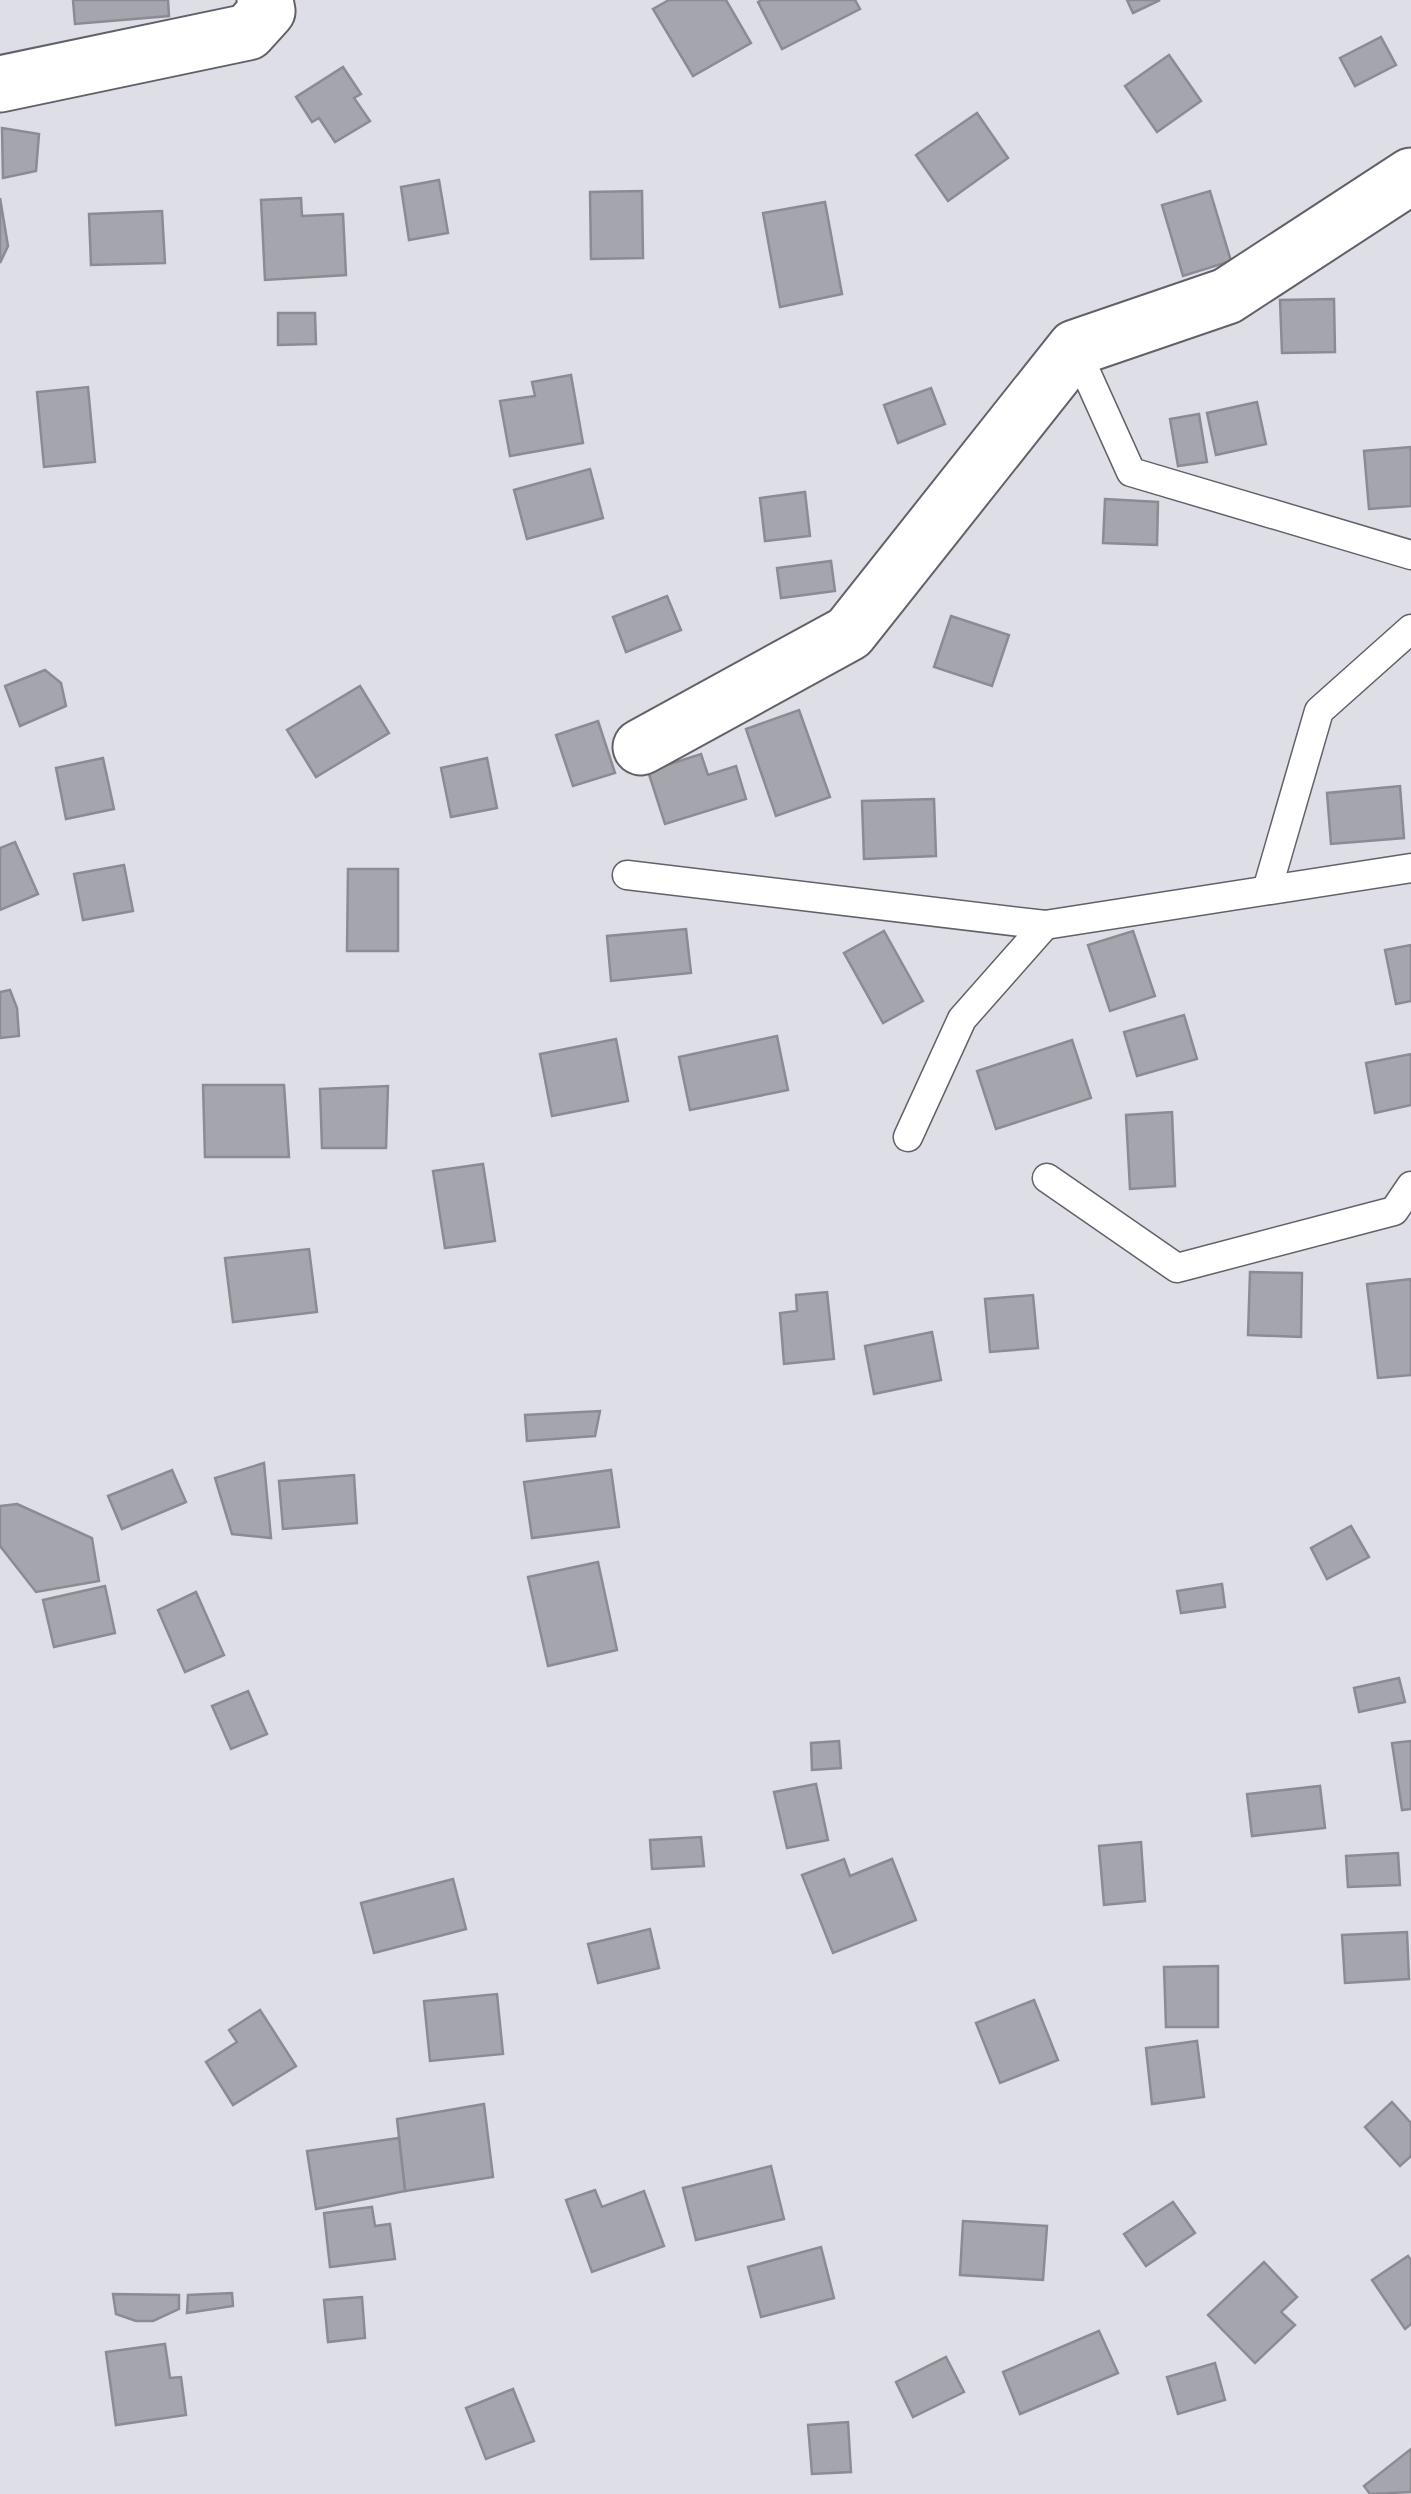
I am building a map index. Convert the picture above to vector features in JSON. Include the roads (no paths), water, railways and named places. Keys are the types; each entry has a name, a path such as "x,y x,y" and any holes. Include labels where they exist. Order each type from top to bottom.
{"street":[{"path":"0,84 248,32 271,4"},
{"path":"641,747 849,634 1075,348 1227,296 1411,176"}],"lane":[{"path":"1075,348 1131,472 1411,555"},
{"path":"1267,890 1319,711 1411,629"},
{"path":"626,875 1045,926 1411,868"},
{"path":"908,1136 962,1018 1045,926"},
{"path":"1047,1178 1177,1268 1394,1212 1411,1186"}]}
